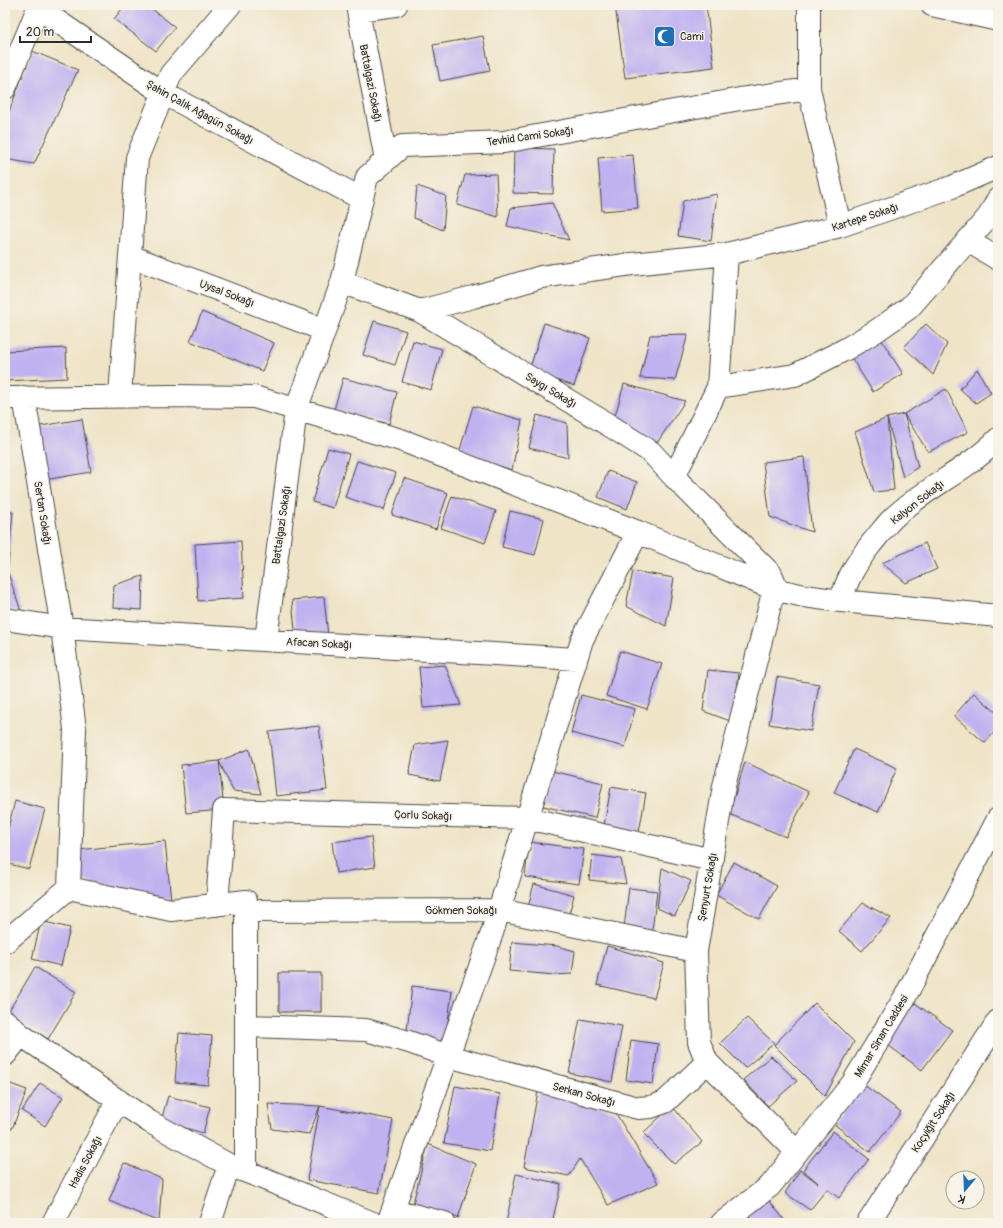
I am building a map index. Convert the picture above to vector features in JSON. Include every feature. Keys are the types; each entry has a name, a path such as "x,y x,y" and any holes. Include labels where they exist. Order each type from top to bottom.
{"street":[{"path":"120,396 137,158 171,74 230,5"},
{"path":"357,8 396,5"},
{"path":"808,5 809,89 840,226"},
{"path":"932,5 998,20"},
{"name":"Şahin Çalık Ağagün Sokağı","path":"5,88 36,6 163,94 362,199"},
{"name":"Battalgazi Sokağı","path":"357,8 386,160"},
{"name":"Tevhid Cami Sokağı","path":"324,330 342,282 367,177 402,146 504,142 809,89"},
{"name":"Kartepe Sokağı","path":"420,311 541,277 632,264 727,254 840,226 952,187 998,167"},
{"path":"718,387 795,375 846,349 909,308 989,216 998,199"},
{"path":"968,241 998,259"},
{"path":"674,477 718,387 727,254"},
{"name":"Uysal Sokağı","path":"130,256 324,330"},
{"name":"Saygı Sokağı","path":"342,282 420,311 651,452 771,574 774,581 774,589"},
{"name":"Battalgazi Sokağı","path":"266,640 296,410 324,330"},
{"path":"14,398 120,396 254,397 401,440 638,532 774,589 804,596 998,616"},
{"name":"Sertan Sokağı","path":"14,398 62,628 74,729 69,888"},
{"name":"Kalyon Sokağı","path":"841,600 850,574 863,554 892,518 985,452 998,439"},
{"path":"444,1223 391,1216 492,932 582,640 638,532"},
{"name":"Şenyurt Sokağı","path":"774,589 724,786 696,951 699,1042 707,1062 797,1152"},
{"name":"Afacan Sokağı","path":"5,619 62,628 576,659"},
{"name":"Çorlu Sokağı","path":"217,905 224,810 527,818 712,860"},
{"name":"Mimar Sinan Caddesi","path":"722,1223 770,1186 852,1084 905,997 998,819"},
{"path":"5,942 69,888 171,910 246,901 246,1026 237,1168 210,1223"},
{"name":"Gökmen Sokağı","path":"245,911 499,910 696,951"},
{"path":"5,1021 21,1035 150,1122 237,1168 373,1223"},
{"name":"Koçyiğit Sokağı","path":"868,1223 998,1022"},
{"name":"Serkan Sokağı","path":"246,1026 366,1030 409,1042 448,1056 638,1108 652,1107 665,1102 707,1062"},
{"path":"5,1055 21,1035"},
{"name":"Hadis Sokağı","path":"53,1223 118,1100"}],"building":[{"path":"125,5 147,5 175,27 156,51 114,19"},
{"name":"Cami","path":"615,5 706,5 714,67 625,78"},
{"path":"483,36 490,71 440,81 433,45"},
{"path":"32,51 78,70 34,164 5,159 5,122"},
{"path":"514,148 554,149 553,194 513,193"},
{"path":"633,155 638,208 602,211 598,158"},
{"path":"496,174 498,217 457,205 465,175"},
{"path":"417,186 446,196 443,230 414,218"},
{"path":"717,194 711,241 678,236 683,201"},
{"path":"552,203 569,240 507,226 511,208"},
{"path":"202,312 274,343 262,371 190,341"},
{"path":"374,321 406,331 395,365 363,355"},
{"path":"544,323 590,338 574,386 529,371"},
{"path":"926,324 947,344 933,375 904,347"},
{"path":"876,331 903,374 873,392 846,349"},
{"path":"688,334 675,380 640,378 650,335"},
{"path":"413,341 442,349 431,390 402,382"},
{"path":"66,348 67,378 5,381 5,351"},
{"path":"977,369 991,393 976,403 960,389"},
{"path":"343,378 397,392 389,424 334,410"},
{"path":"624,384 685,401 651,452 612,427"},
{"path":"946,389 968,432 928,452 904,414"},
{"path":"473,406 522,420 512,470 459,453"},
{"path":"904,414 918,467 903,477 887,418"},
{"path":"537,415 567,423 568,458 529,448"},
{"path":"887,418 894,490 874,492 855,432"},
{"path":"82,419 91,472 44,480 35,427"},
{"path":"328,448 349,454 333,508 312,502"},
{"path":"804,457 812,532 770,517 763,462"},
{"path":"357,461 396,473 384,510 345,497"},
{"path":"608,471 637,482 627,509 598,497"},
{"path":"404,478 448,493 436,529 392,515"},
{"path":"452,496 496,511 485,543 441,528"},
{"path":"510,511 544,519 535,555 502,547"},
{"path":"5,512 13,512 8,566 5,566"},
{"path":"241,541 244,598 198,601 195,544"},
{"path":"925,543 937,569 906,583 882,563"},
{"path":"633,571 674,578 666,626 626,606"},
{"path":"5,573 8,573 21,611 5,610"},
{"path":"143,576 142,610 113,608 114,585"},
{"path":"324,597 328,636 296,640 292,600"},
{"path":"620,651 662,664 647,709 606,696"},
{"path":"445,665 461,705 423,708 419,667"},
{"path":"708,670 739,673 733,722 703,711"},
{"path":"777,677 819,684 811,731 769,724"},
{"path":"974,693 998,714 998,728 985,743 954,716"},
{"path":"581,695 635,709 625,747 571,733"},
{"path":"319,726 327,790 276,796 269,732"},
{"path":"448,740 440,781 409,775 415,745"},
{"path":"249,749 261,794 233,791 219,761"},
{"path":"854,749 897,768 878,812 834,793"},
{"path":"219,761 224,810 186,813 181,765"},
{"path":"745,762 809,792 786,837 729,814"},
{"path":"552,771 603,783 595,818 543,806"},
{"path":"611,787 646,793 638,838 603,831"},
{"path":"15,801 45,809 29,869 5,863 5,840"},
{"path":"371,837 375,867 336,873 332,842"},
{"path":"165,841 171,900 81,880 78,850"},
{"path":"529,842 584,849 579,884 525,877"},
{"path":"592,855 621,859 626,884 589,880"},
{"path":"734,862 777,886 759,919 716,895"},
{"path":"662,868 691,881 675,916 657,908"},
{"path":"534,884 574,895 567,922 527,911"},
{"path":"629,888 657,891 652,931 624,928"},
{"path":"863,903 891,918 862,951 839,931"},
{"path":"41,921 70,928 61,966 32,959"},
{"path":"512,942 557,946 575,951 572,974 555,975 509,971"},
{"path":"607,946 664,963 654,998 597,985"},
{"path":"35,967 76,992 48,1039 7,1014"},
{"path":"279,973 321,973 321,1012 279,1012"},
{"path":"412,986 452,991 445,1044 406,1039"},
{"path":"815,1003 854,1042 825,1096 774,1045"},
{"path":"915,1003 952,1030 922,1070 885,1043"},
{"path":"747,1018 774,1043 745,1068 720,1043"},
{"path":"580,1019 622,1026 612,1082 569,1073"},
{"path":"179,1033 212,1036 208,1085 175,1082"},
{"path":"631,1040 658,1044 653,1084 626,1080"},
{"path":"771,1056 797,1081 768,1106 743,1080"},
{"path":"5,1082 27,1090 12,1129 5,1127"},
{"path":"40,1083 63,1097 45,1126 22,1111"},
{"path":"864,1085 901,1112 870,1152 834,1124"},
{"path":"455,1086 500,1094 490,1151 444,1143"},
{"path":"539,1086 615,1112 658,1183 608,1205 580,1159 569,1176 524,1167"},
{"path":"168,1096 210,1107 203,1133 161,1121"},
{"path":"268,1104 320,1106 309,1134 272,1129"},
{"path":"320,1106 393,1120 379,1193 307,1180"},
{"path":"672,1106 702,1142 674,1164 643,1133"},
{"path":"833,1131 869,1159 839,1198 827,1189 810,1210 785,1193 800,1170 818,1183 803,1170"},
{"path":"428,1144 476,1164 458,1218 413,1203"},
{"path":"124,1163 162,1179 159,1222 109,1201"},
{"path":"516,1174 561,1184 552,1223 506,1223"},
{"path":"766,1197 787,1223 734,1223"}],"place":[{"name":"Cami","path":"664,36"}]}
